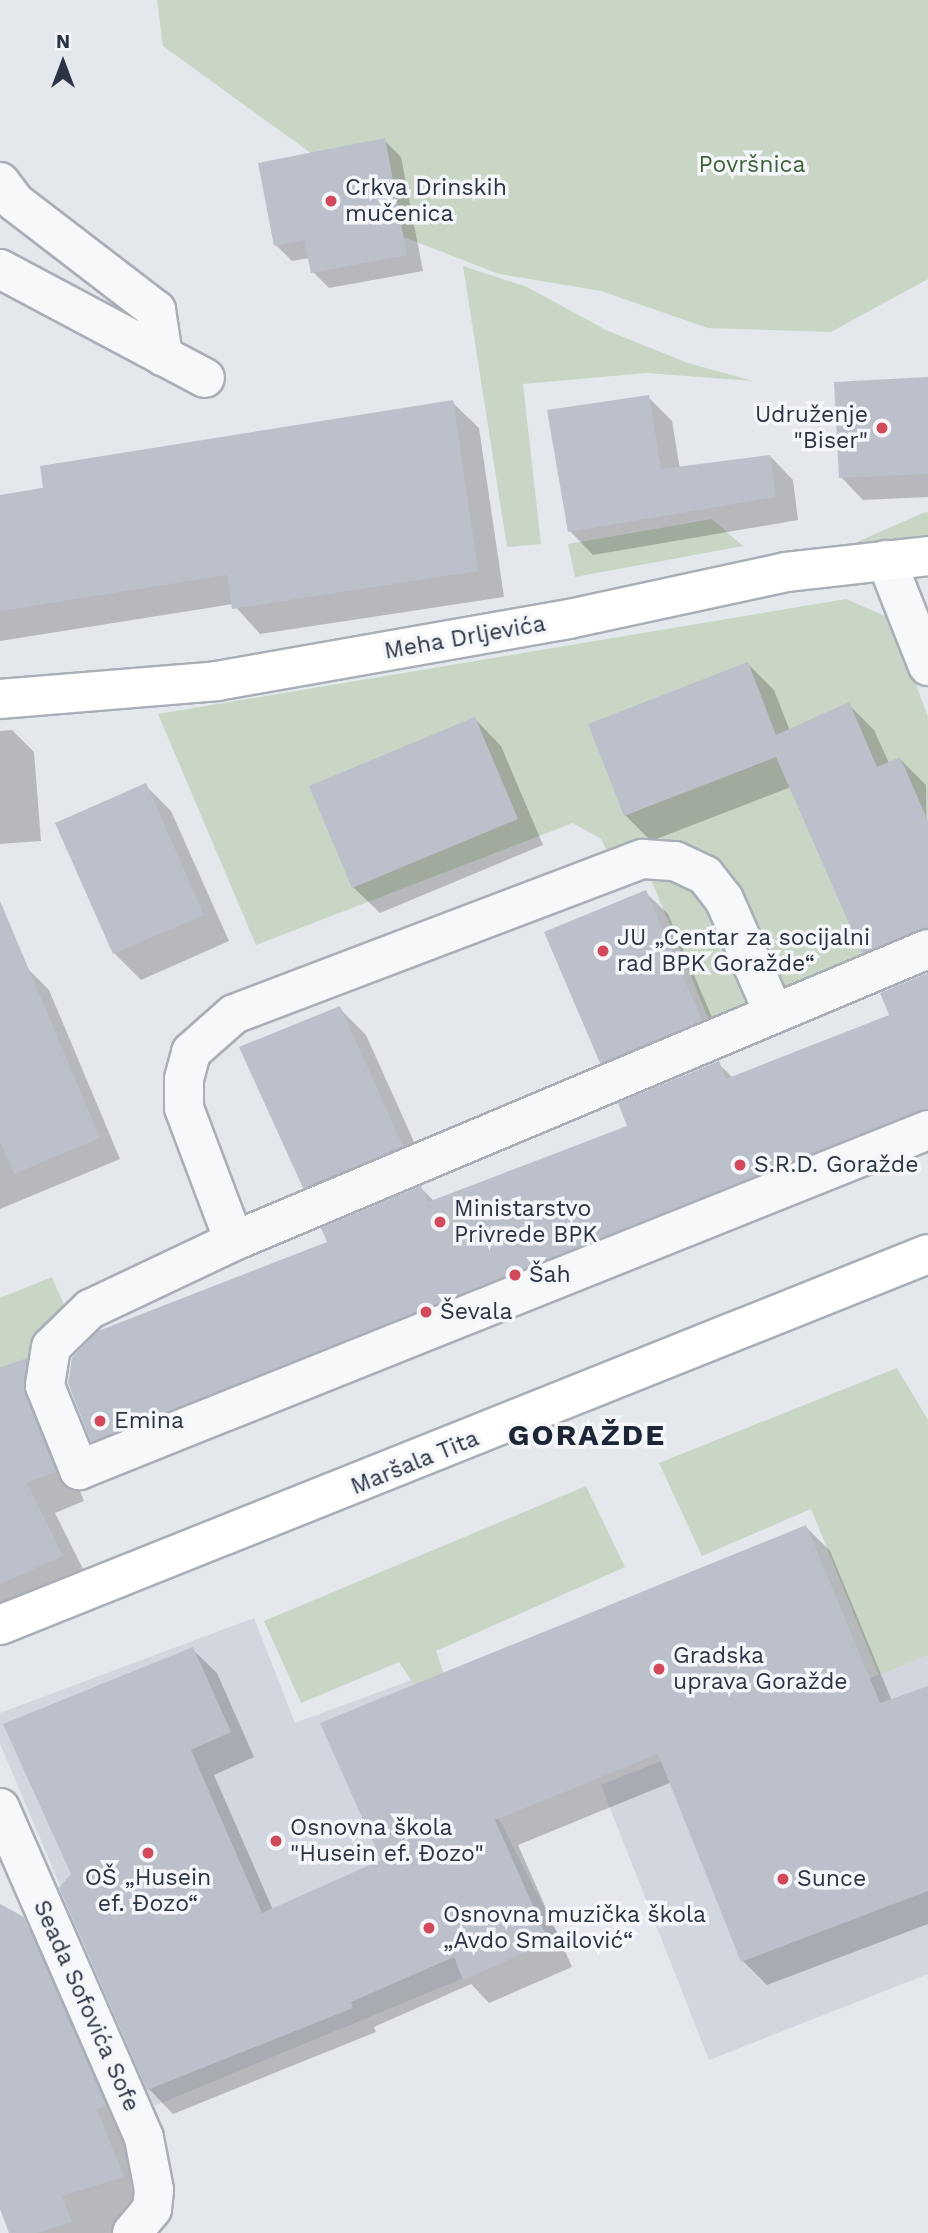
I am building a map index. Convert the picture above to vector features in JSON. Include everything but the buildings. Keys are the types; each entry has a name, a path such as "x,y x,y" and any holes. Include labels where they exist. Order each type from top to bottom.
{"main road":[{"name":"Meha Drljevića","path":"0,699 217,681 569,619 786,572 928,555"},
{"name":"Maršala Tita","path":"5,1628 928,1254"}],"street":[{"path":"0,181 15,202 156,310 163,356"},
{"path":"0,269 205,378"},
{"path":"886,560 928,666"},
{"path":"234,1241 184,1108 184,1079 191,1052 234,1014 643,859 675,861 705,875 724,899 774,1014"},
{"path":"928,949 234,1241 90,1309 57,1336 45,1386 79,1470 928,1130"},
{"name":"Seada Sofovića Sofe","path":"0,1808 144,2138 155,2190 142,2221"}],"shaded area":[{"name":"Osnovna škola \"Husein ef. Đozo\"","path":"254,1618 295,1723 425,1675 560,1938 154,2106 0,1744 0,1713"},
{"name":"Sunce","path":"928,1655 928,1974 709,2060 601,1785"}],"green space":[{"name":"Površnica","path":"157,0 928,0 928,279 831,332 708,328 601,291 499,274 383,229 330,167 163,46"},
{"path":"463,266 527,287 608,331 688,363 753,381 646,373 523,384 541,544 507,547"},
{"path":"928,512 928,549 809,563 923,513"},
{"path":"712,519 743,546 575,577 568,544"},
{"path":"846,599 892,619 928,717 928,938 782,998 739,893 612,861 601,839 573,823 256,945 158,714"},
{"path":"648,872 694,881 761,1005 711,1025"},
{"path":"52,1277 70,1319 45,1373 0,1388 0,1298"},
{"path":"897,1368 928,1420 928,1655 879,1675 811,1509 702,1556 659,1463"},
{"path":"586,1486 625,1567 436,1651 444,1674 415,1686 399,1662 301,1703 264,1621"}],"place":[{"name":"Crkva Drinskih mučenica","path":"331,201"},
{"name":"Udruženje \"Biser\"","path":"882,428"},
{"name":"JU „Centar za socijalni rad BPK Goražde“","path":"603,951"},
{"name":"S.R.D. Goražde","path":"740,1165"},
{"name":"Ministarstvo Privrede BPK","path":"440,1222"},
{"name":"Šah","path":"515,1275"},
{"name":"Ševala","path":"426,1312"},
{"name":"Emina","path":"100,1421"},
{"name":"Gradska uprava Goražde","path":"659,1669"},
{"name":"Osnovna škola \"Husein ef. Đozo\"","path":"276,1841"},
{"name":"OŠ „Husein ef. Đozo“","path":"148,1853"},
{"name":"Sunce","path":"783,1879"},
{"name":"Osnovna muzička škola „Avdo Smailović“","path":"429,1928"}],"district":[{"name":"GORAŽDE","path":"587,1435"}]}
